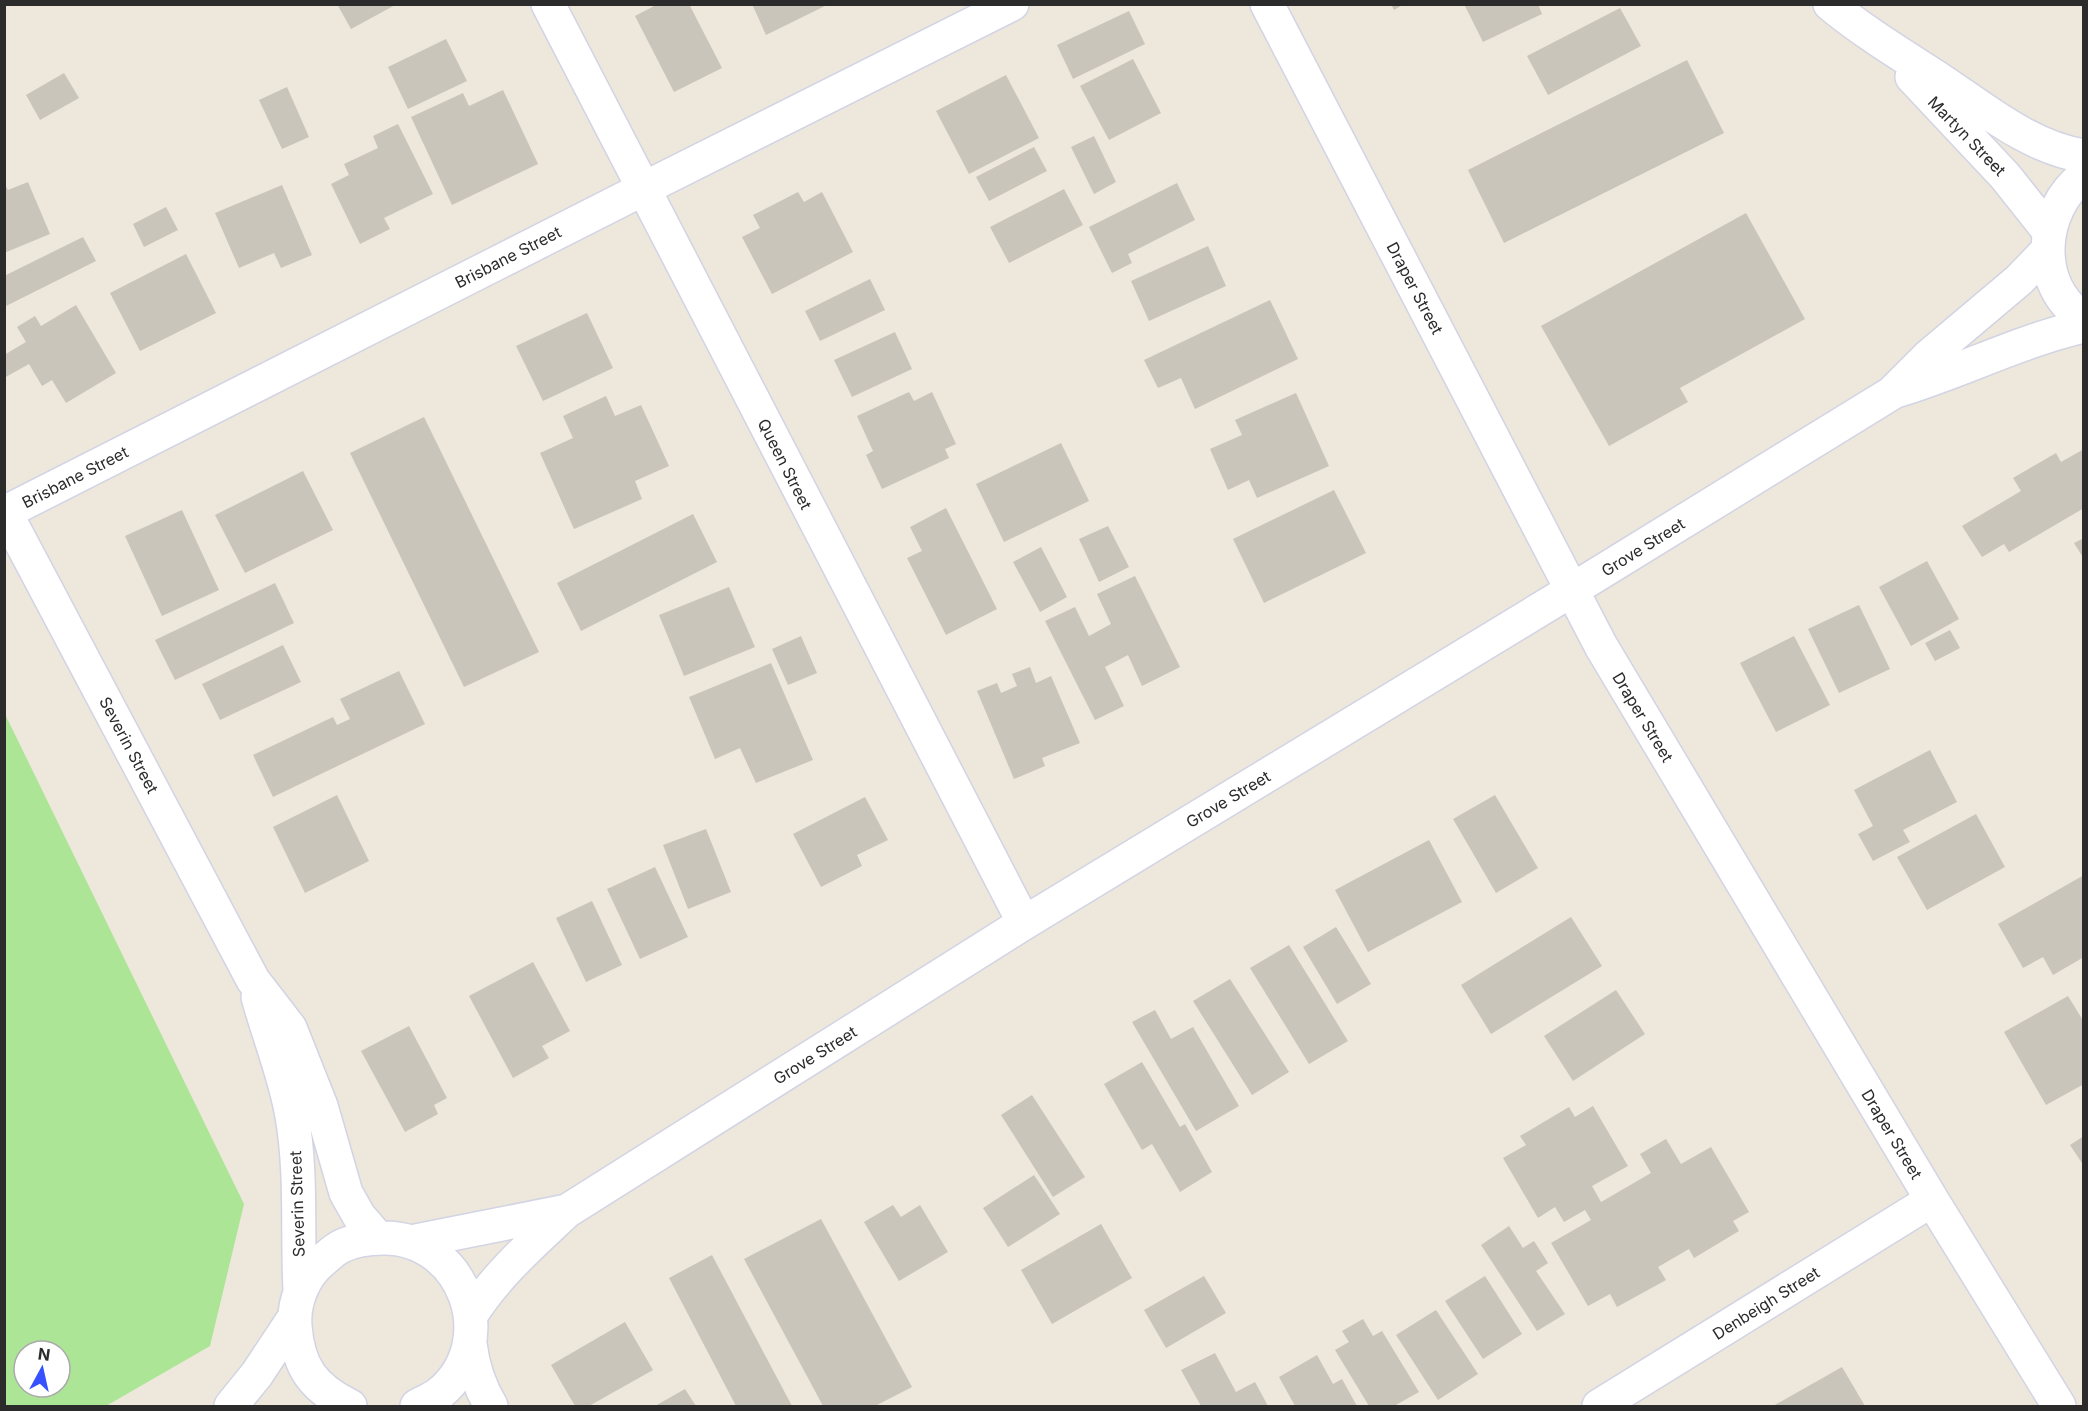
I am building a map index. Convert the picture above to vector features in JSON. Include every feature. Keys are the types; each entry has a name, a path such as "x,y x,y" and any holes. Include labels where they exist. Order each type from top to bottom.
{"street":[{"name":"Queen Street","path":"548,4 1024,923"},
{"name":"Brisbane Street","path":"5,511 1012,4"},
{"name":"Draper Street","path":"1267,4 1601,646 1932,1200 2059,1407"},
{"name":"Martyn Street","path":"1830,4 1884,45 2031,138 2084,156"},
{"name":"Martyn Street","path":"1884,45 1922,89 2005,176 2048,240"},
{"path":"2084,176 2074,183 2058,203 2048,240 2051,274 2061,296 2076,314 2084,318"},
{"name":"Grove Street","path":"417,1407 440,1393 459,1371 470,1330 483,1296 567,1211 1024,923 1892,393 1930,355 2019,280 2048,240"},
{"name":"Grove Street","path":"1892,393 1933,380 2051,333 2084,326"},
{"name":"Severin Street","path":"5,511 253,980 290,1028 321,1106 346,1193 360,1216 378,1238"},
{"name":"Severin Street","path":"253,980 269,1038 283,1075 292,1116 298,1177 297,1348 309,1375 329,1396 350,1407"},
{"name":"Denbeigh Street","path":"1599,1407 1932,1200"},
{"name":"Grove Street","path":"411,1242 567,1211"},
{"path":"231,1407 257,1374 317,1265 340,1247 368,1238 396,1238 411,1242 424,1247 447,1264 463,1287 474,1369 480,1388 491,1407"}],"green space":[{"path":"4,712 244,1204 210,1346 106,1406 5,1406"}],"building":[{"path":"337,4 397,4 351,29"},
{"path":"658,4 689,4 722,68 674,92 635,16"},
{"path":"752,4 829,4 766,35"},
{"path":"1391,4 1404,4 1394,10"},
{"path":"1464,4 1538,4 1542,14 1483,42"},
{"path":"1620,8 1641,46 1548,95 1527,56"},
{"path":"1129,11 1145,44 1073,79 1057,45"},
{"path":"446,39 467,81 408,109 388,67"},
{"path":"1133,59 1161,113 1109,140 1080,86"},
{"path":"1687,60 1724,133 1504,243 1468,170"},
{"path":"64,73 79,98 40,120 26,95"},
{"path":"1006,75 1039,138 969,174 936,111"},
{"path":"287,87 309,137 282,149 259,100"},
{"path":"503,90 538,164 452,205 411,117 463,93 469,106"},
{"path":"398,124 433,194 384,218 390,229 360,244 331,184 349,175 344,164 378,148 373,136"},
{"path":"1094,136 1116,182 1094,194 1071,147"},
{"path":"1034,147 1047,171 989,201 976,177"},
{"path":"28,182 50,234 4,253 4,183 8,190"},
{"path":"1177,183 1195,220 1128,254 1132,263 1112,273 1089,227"},
{"path":"282,185 312,255 281,268 274,253 239,268 215,213"},
{"path":"1064,189 1083,225 1009,263 990,227"},
{"path":"798,192 804,202 822,192 853,252 772,294 742,237 760,228 753,215"},
{"path":"166,207 178,230 144,247 133,224"},
{"path":"1746,213 1805,319 1680,388 1688,402 1609,446 1541,326"},
{"path":"83,237 96,261 4,307 4,276"},
{"path":"1208,246 1226,286 1149,321 1131,281"},
{"path":"186,254 216,313 140,351 110,293"},
{"path":"870,279 885,310 820,341 805,311"},
{"path":"1270,300 1298,359 1195,409 1181,378 1158,388 1144,360"},
{"path":"76,305 116,373 66,403 52,380 42,386 29,364 4,378 4,355 26,342 17,327 35,316 41,326"},
{"path":"587,313 613,368 543,401 516,346"},
{"path":"895,332 912,369 852,397 834,360"},
{"path":"909,392 914,401 932,392 956,444 945,449 949,458 882,489 866,455 873,451 857,416"},
{"path":"1296,393 1329,466 1257,498 1249,480 1228,490 1210,449 1242,435 1235,420"},
{"path":"606,396 615,416 641,405 669,466 635,481 642,499 574,529 540,453 573,438 563,416"},
{"path":"424,417 539,652 464,687 350,453"},
{"path":"1061,443 1089,501 1004,542 976,484"},
{"path":"2084,449 2084,508 2009,552 2004,544 1982,557 1962,526 2021,491 2013,478 2056,453 2061,462"},
{"path":"303,471 333,530 245,573 215,515"},
{"path":"1334,490 1366,553 1264,603 1233,539"},
{"path":"946,508 997,609 946,635 907,558 922,551 910,527"},
{"path":"182,510 219,590 162,616 125,536"},
{"path":"693,514 717,562 581,631 557,583"},
{"path":"1108,526 1129,567 1099,582 1079,539"},
{"path":"2084,538 2084,559 2074,543"},
{"path":"1041,547 1067,597 1040,612 1013,562"},
{"path":"1927,561 1959,619 1911,646 1879,587"},
{"path":"1135,576 1180,667 1142,686 1128,655 1105,667 1124,706 1095,720 1045,621 1075,607 1089,636 1111,624 1097,594"},
{"path":"275,583 294,623 175,680 155,640"},
{"path":"729,587 755,647 684,676 659,615"},
{"path":"1859,605 1890,669 1839,693 1808,629"},
{"path":"1950,630 1960,648 1935,661 1925,643"},
{"path":"801,636 817,673 788,685 772,649"},
{"path":"1794,636 1830,705 1776,732 1740,663"},
{"path":"283,645 301,682 220,720 202,684"},
{"path":"771,663 813,760 756,783 740,748 715,759 689,697"},
{"path":"1030,667 1036,683 1051,676 1080,743 1042,758 1045,766 1014,779 977,691 997,683 1001,693 1017,686 1012,674"},
{"path":"399,671 425,724 273,797 253,755 333,717 337,725 350,719 340,699"},
{"path":"1930,750 1957,802 1903,830 1910,842 1873,861 1858,834 1873,826 1854,790"},
{"path":"337,795 369,861 305,893 273,827"},
{"path":"1495,795 1538,868 1496,893 1453,819"},
{"path":"865,797 888,840 857,855 862,866 821,887 793,834"},
{"path":"1976,814 2005,867 1927,910 1897,857"},
{"path":"706,829 731,892 688,909 663,845"},
{"path":"1429,840 1462,902 1368,952 1335,890"},
{"path":"655,867 688,937 640,959 607,889"},
{"path":"2084,875 2084,957 2053,975 2043,957 2023,968 1998,924"},
{"path":"592,901 622,965 586,982 556,918"},
{"path":"1571,917 1602,966 1491,1034 1461,985"},
{"path":"1336,927 1371,984 1337,1004 1303,947"},
{"path":"1289,945 1348,1041 1309,1064 1250,968"},
{"path":"533,962 570,1031 542,1046 549,1058 513,1078 469,996"},
{"path":"1230,979 1289,1072 1252,1095 1193,1001"},
{"path":"1616,990 1645,1034 1573,1081 1544,1036"},
{"path":"2068,996 2084,1022 2084,1084 2046,1105 2004,1032"},
{"path":"1155,1010 1171,1039 1193,1027 1239,1106 1196,1131 1132,1022"},
{"path":"409,1026 447,1098 434,1105 438,1114 405,1132 361,1051"},
{"path":"1142,1062 1180,1127 1185,1124 1212,1172 1180,1192 1152,1144 1142,1150 1104,1084"},
{"path":"1032,1095 1085,1177 1053,1197 1001,1115"},
{"path":"1593,1106 1628,1166 1592,1186 1601,1202 1651,1173 1640,1154 1666,1139 1681,1164 1711,1147 1749,1212 1733,1221 1739,1231 1694,1258 1689,1249 1658,1267 1666,1280 1617,1307 1610,1294 1588,1306 1551,1243 1591,1220 1585,1210 1564,1222 1555,1207 1538,1218 1503,1158 1526,1145 1520,1136 1569,1107 1575,1117"},
{"path":"2084,1136 2084,1166 2070,1145"},
{"path":"1034,1175 1060,1214 1008,1247 983,1208"},
{"path":"893,1205 901,1217 920,1205 948,1252 899,1281 864,1222"},
{"path":"821,1219 912,1387 875,1406 823,1406 744,1259"},
{"path":"1101,1224 1132,1278 1052,1324 1021,1270"},
{"path":"1509,1226 1523,1248 1534,1241 1548,1263 1536,1271 1565,1314 1537,1331 1481,1245"},
{"path":"712,1255 792,1406 736,1406 669,1278"},
{"path":"1204,1276 1226,1313 1166,1348 1144,1310"},
{"path":"1485,1276 1522,1334 1483,1359 1445,1301"},
{"path":"1436,1310 1478,1374 1438,1400 1396,1335"},
{"path":"1363,1319 1373,1336 1382,1331 1419,1392 1394,1406 1369,1406 1335,1350 1349,1342 1342,1331"},
{"path":"625,1322 653,1370 589,1406 575,1406 551,1365"},
{"path":"1215,1353 1236,1392 1255,1382 1268,1406 1201,1406 1181,1370"},
{"path":"1317,1355 1333,1384 1342,1379 1357,1406 1295,1406 1279,1377"},
{"path":"1842,1367 1865,1406 1773,1406"},
{"path":"685,1389 696,1406 655,1406"}]}
